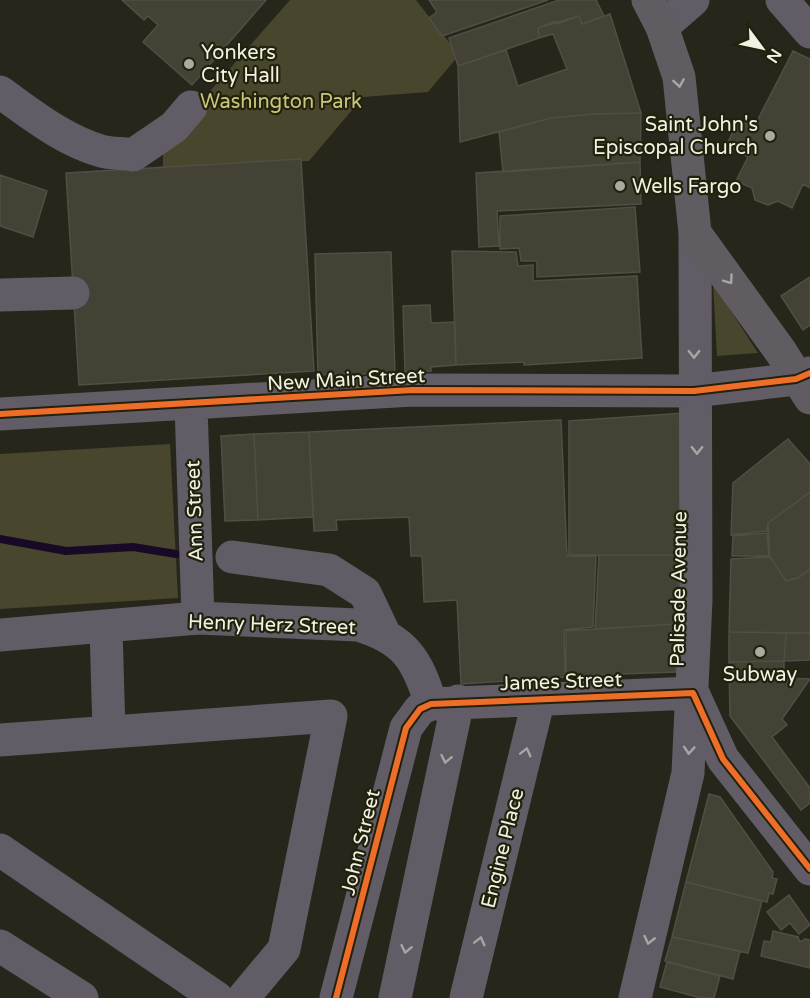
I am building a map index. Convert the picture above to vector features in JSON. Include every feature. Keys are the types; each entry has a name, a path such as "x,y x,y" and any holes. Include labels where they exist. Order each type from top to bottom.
{"main road":[{"path":"655,14 680,77 695,233 805,383"}],"street":[{"path":"655,14 693,0"},
{"path":"782,0 810,32"},
{"path":"0,92 33,117 66,136 101,151 133,155 174,127 190,107"},
{"name":"Palisade Avenue","path":"635,998 688,773 693,693 697,438 694,392 695,233"},
{"path":"0,295 73,293"},
{"name":"New Main Street","path":"0,414 191,405 413,390 694,392 805,383"},
{"name":"Ann Street","path":"191,405 198,618"},
{"path":"232,557 329,570 365,592 384,633"},
{"name":"Henry Herz Street","path":"0,635 106,628 198,618 358,626 384,633 398,643 445,703"},
{"path":"106,628 109,732"},
{"path":"693,693 723,759 810,869"},
{"name":"James Street","path":"445,703 693,693"},
{"name":"Engine Place","path":"466,998 539,698"},
{"path":"395,998 445,703"},
{"name":"John Street","path":"336,998 406,728 420,709 445,703"},
{"path":"0,740 331,716 284,949 243,998"},
{"path":"0,850 218,998"},
{"path":"0,946 82,998"}],"green space":[{"name":"Washington Park","path":"290,0 416,0 459,55 428,92 363,97 309,161 226,163 163,171 163,145"},
{"path":"713,283 758,353 717,356"},
{"path":"170,444 178,598 0,609 0,454"}],"building":[{"name":"Yonkers City Hall","path":"122,0 266,0 192,85 143,42 158,25 148,16 144,20"},
{"path":"429,0 548,0 442,36 429,18 437,12"},
{"path":"559,0 596,0 604,16 582,24 579,16 557,24 556,21 538,28 539,38 458,66 449,38"},
{"path":"610,14 641,113 551,118 460,142 458,66 506,50 518,86 567,69 553,34 539,38 538,28 579,16 582,24"},
{"name":"Saint John's Episcopal Church","path":"793,51 810,59 810,188 803,184 792,208 778,201 768,205 755,200 752,188 736,181 748,157 726,146 739,120 754,127"},
{"path":"641,113 640,162 503,172 499,132 551,118"},
{"path":"301,159 314,371 79,385 66,173"},
{"path":"640,162 641,204 497,211 499,246 479,247 476,173"},
{"path":"0,175 47,191 33,237 0,226"},
{"path":"635,207 640,272 537,277 537,261 521,261 519,248 500,249 500,216"},
{"path":"452,251 516,252 518,266 533,265 533,281 637,276 642,358 524,365 524,362 456,365"},
{"path":"391,252 395,373 318,375 315,254"},
{"path":"810,277 810,325 803,330 781,296"},
{"path":"430,305 431,323 455,322 456,365 431,367 431,371 405,372 403,306"},
{"path":"684,413 680,555 569,555 569,421"},
{"path":"561,420 567,556 596,556 593,627 564,630 565,677 461,684 457,600 424,602 422,556 411,556 409,517 336,520 337,530 314,531 309,432"},
{"path":"309,432 313,517 258,520 254,434"},
{"path":"254,434 258,520 225,521 221,436"},
{"path":"788,439 810,464 810,492 768,523 767,531 731,535 733,483"},
{"path":"810,492 810,569 798,578 786,581 770,557 768,523"},
{"path":"767,533 769,556 732,556 733,536"},
{"path":"599,555 680,555 677,624 595,629"},
{"path":"770,557 786,581 798,578 810,569 810,633 729,632 731,559"},
{"path":"677,624 676,672 566,676 566,631"},
{"path":"729,632 786,633 784,661 729,662"},
{"path":"786,633 810,633 810,660 784,661"},
{"path":"784,661 784,678 810,679 782,719 787,725 772,737 810,788 810,803 801,810 730,716 729,662"},
{"path":"709,794 720,797 773,872 772,878 777,879 773,894 769,893 767,902 686,882"},
{"path":"686,882 762,901 748,953 672,937"},
{"path":"789,895 810,925 799,934 790,923 781,930 767,912"},
{"path":"773,931 798,937 800,942 805,939 810,940 810,968 761,956 764,941 771,942"},
{"path":"672,937 740,951 733,979 665,961"},
{"path":"667,962 720,976 714,998 701,998 660,987"}],"waterway":[{"path":"0,539 66,551 133,547 176,554"}],"cycle path":[{"path":"0,414 413,390 694,391 796,379 810,373"},
{"path":"336,998 406,728 420,709 431,704 693,693 723,759 810,869"}],"place":[{"name":"Yonkers City Hall","path":"189,64"},
{"name":"Saint John's Episcopal Church","path":"770,136"},
{"name":"Wells Fargo","path":"620,186"},
{"name":"Subway","path":"760,652"}]}
